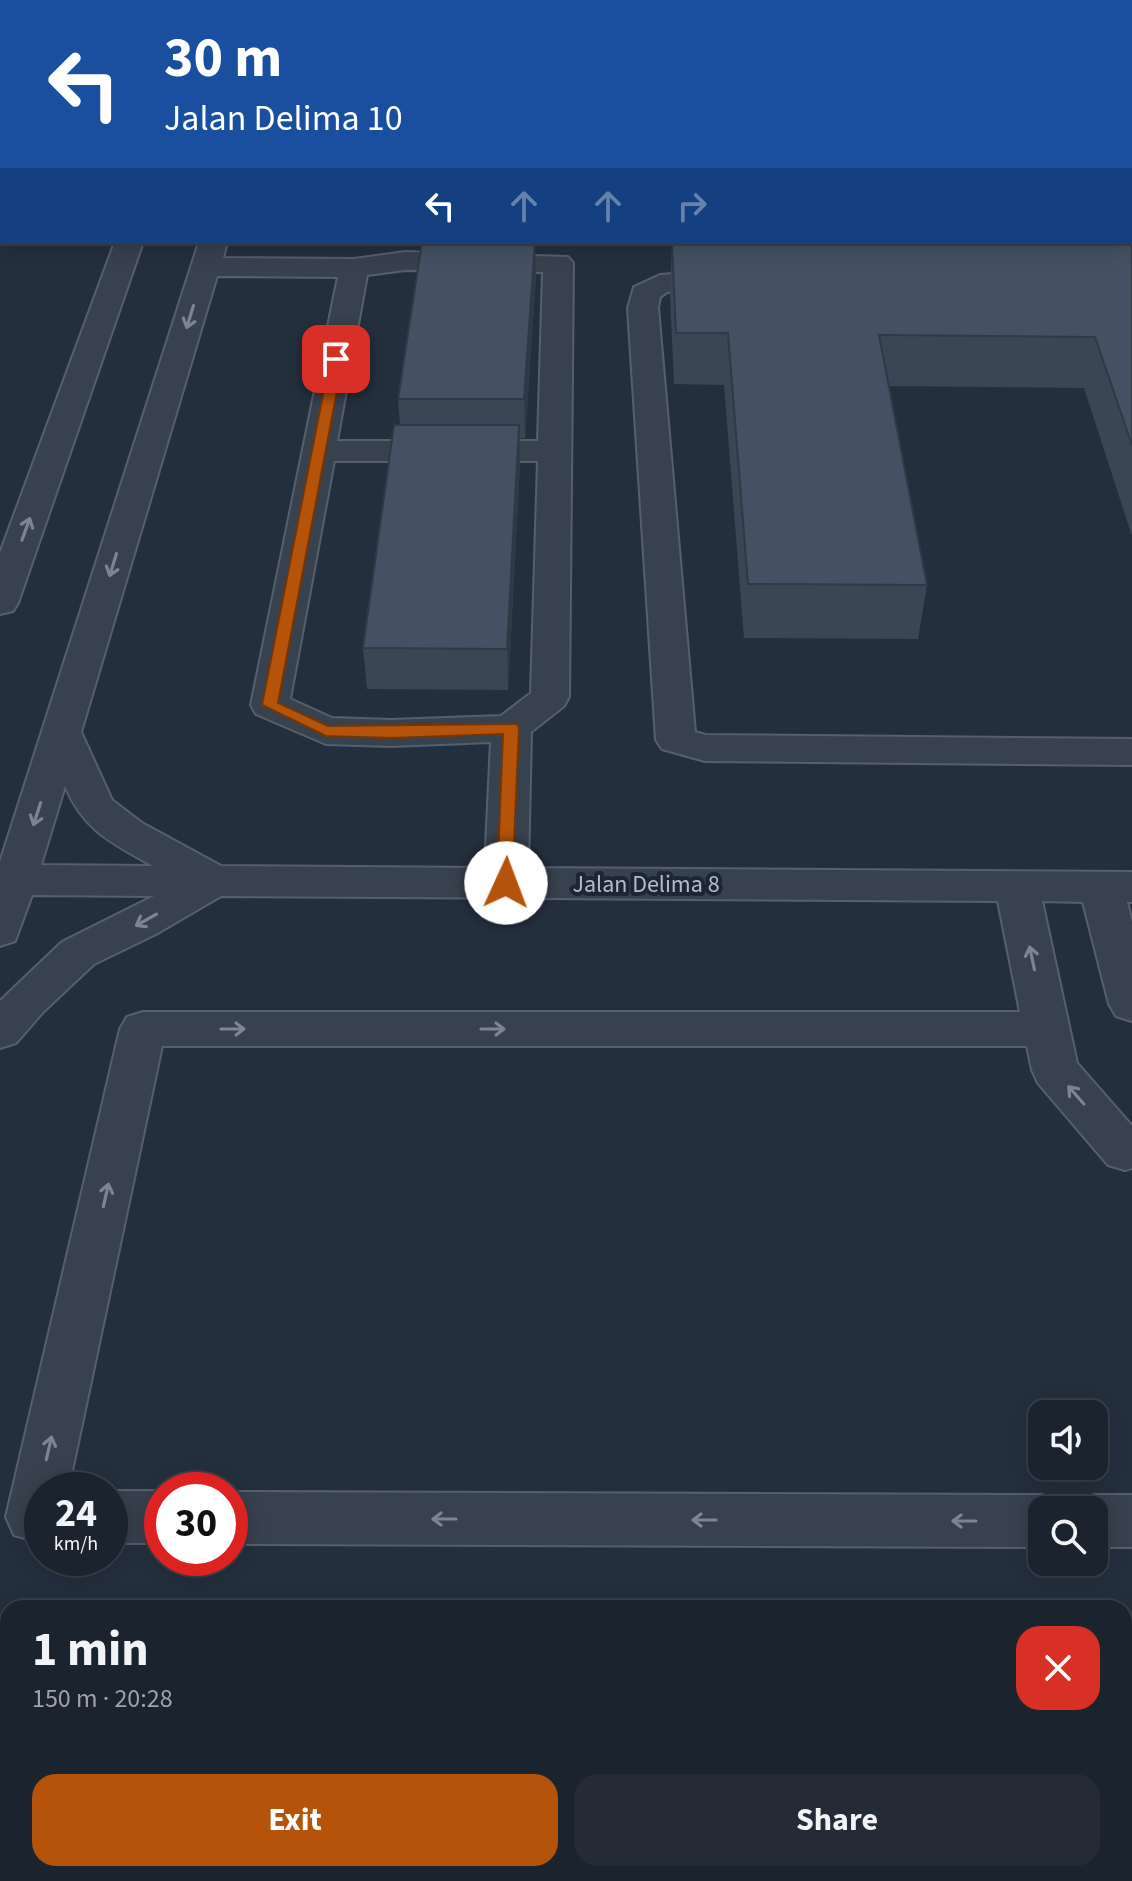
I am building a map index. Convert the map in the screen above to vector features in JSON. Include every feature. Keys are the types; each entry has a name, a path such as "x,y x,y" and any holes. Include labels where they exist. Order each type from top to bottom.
{"street":[{"path":"0,603 128,244"},
{"path":"0,930 209,254 354,268 405,261 558,263 550,697 511,728 391,733 326,731 270,705 354,268"},
{"path":"752,280 705,279 660,284 645,293 643,308 676,740 705,748 1132,752"},
{"path":"319,451 554,451"},
{"path":"506,883 511,728"},
{"path":"62,733 95,808 127,833 214,881"},
{"name":"Jalan Delima 8","path":"16,880 1116,887"},
{"path":"0,1031 27,1000 78,953 141,923 214,881"},
{"path":"1017,887 1055,1070 1130,1153"},
{"path":"1116,887 1132,1004"},
{"path":"44,1472 143,1029 1046,1029"},
{"path":"248,1518 1028,1521"},
{"path":"1108,1521 1132,1521"}],"building":[{"path":"422,244 535,244 524,399 398,399"},
{"path":"672,245 1132,245 1132,445 1095,337 879,335 927,585 748,584 728,333 676,333"},
{"path":"394,425 519,425 507,649 363,648"}],"route":[{"path":"336,359 270,705 326,731 391,733 511,728 506,883"}]}
